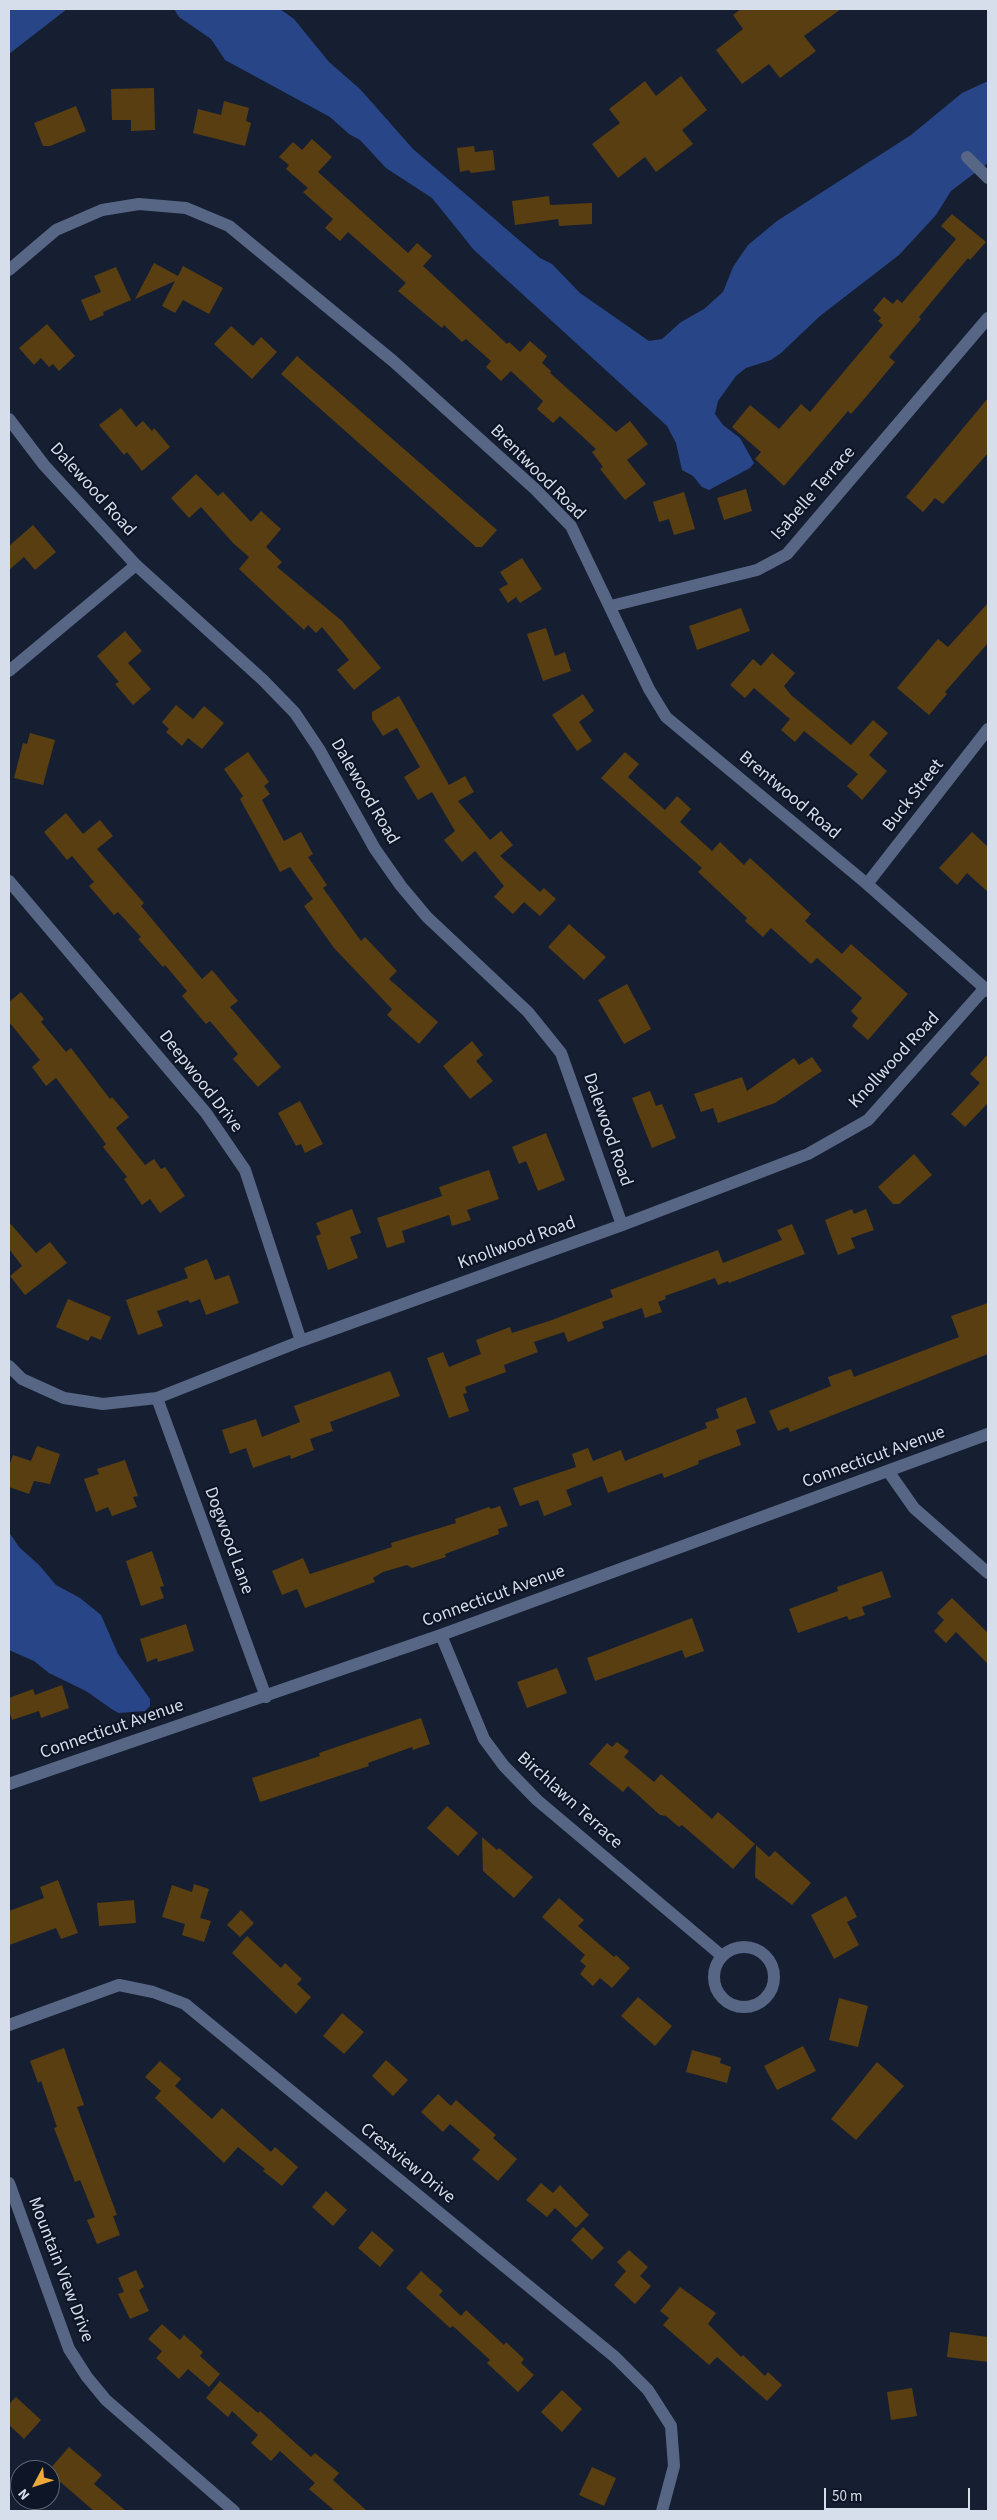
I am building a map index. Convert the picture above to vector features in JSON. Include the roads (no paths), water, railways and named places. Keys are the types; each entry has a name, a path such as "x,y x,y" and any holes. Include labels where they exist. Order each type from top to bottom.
{"street":[{"path":"967,157 988,178"},
{"name":"Brentwood Road","path":"9,270 56,230 102,210 139,204 186,208 230,226 393,361 535,490 571,526 611,606 649,689 666,717 867,884 987,989"},
{"name":"Isabelle Terrace","path":"611,606 758,570 787,554 988,318"},
{"name":"Dalewood Road","path":"9,419 44,465 136,565 263,680 295,713 319,749 375,849 401,886 427,917 528,1012 561,1053 622,1225"},
{"path":"9,671 136,565"},
{"name":"Buck Street","path":"867,884 988,728"},
{"name":"Deepwood Drive","path":"9,881 206,1113 244,1170 302,1341"},
{"name":"Knollwood Road","path":"9,1366 22,1379 64,1398 103,1404 157,1398 302,1341 622,1225 808,1154 868,1120 987,989"},
{"name":"Dogwood Lane","path":"157,1398 266,1697"},
{"name":"Connecticut Avenue","path":"9,1784 266,1697 441,1635 988,1434"},
{"path":"888,1472 914,1508 988,1573"},
{"name":"Birchlawn Terrace","path":"441,1635 484,1739 504,1766 537,1800 722,1956"},
{"path":"740,1947 759,1950 766,1957 774,1974 774,1984 764,2001 746,2008 737,2007 721,1998 714,1981 714,1972 722,1956 740,1947"},
{"name":"Crestview Drive","path":"9,2025 118,1985 153,1992 185,2004 615,2356 648,2390 671,2426 674,2466 662,2511"},
{"name":"Mountain View Drive","path":"9,2183 69,2349 87,2377 106,2400 234,2511"}]}
